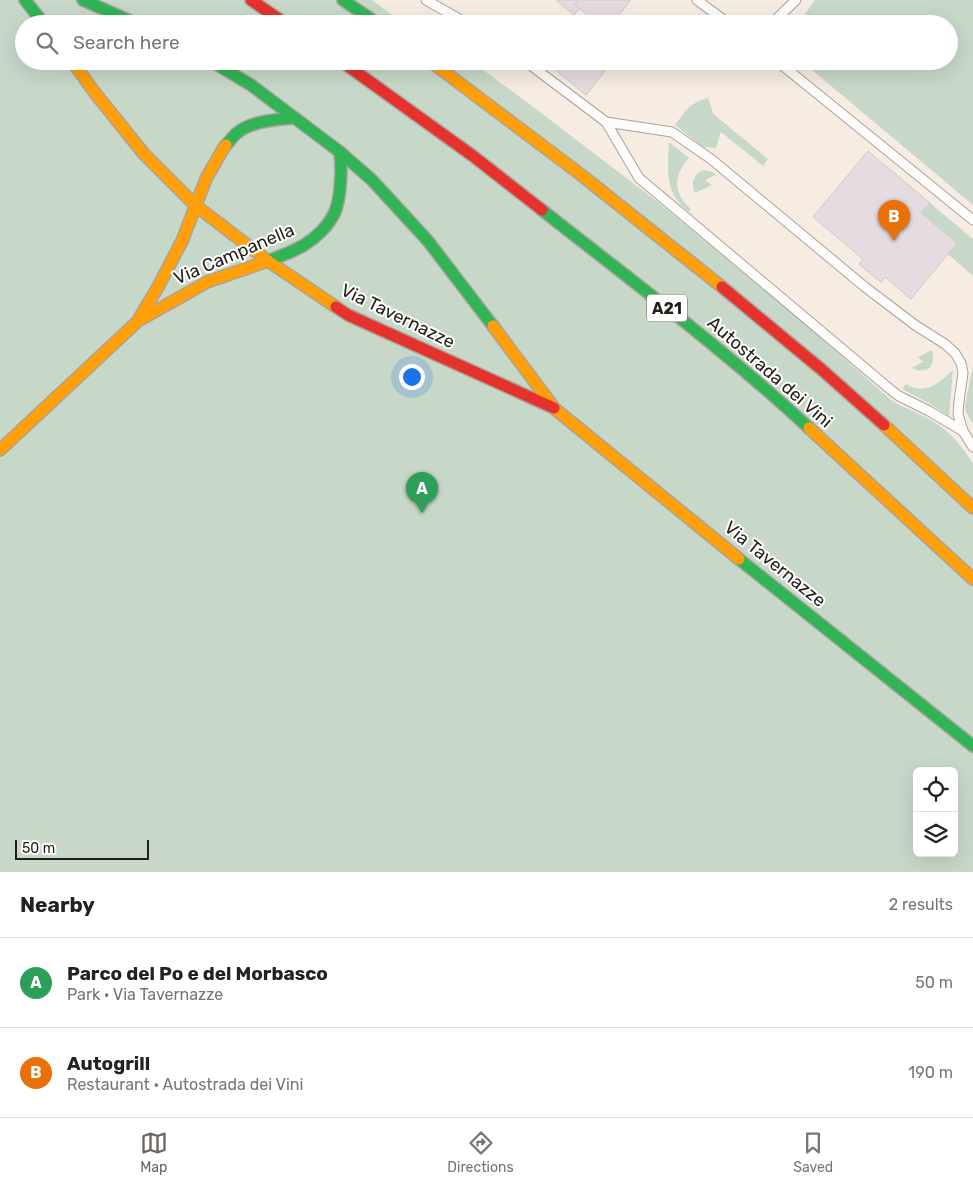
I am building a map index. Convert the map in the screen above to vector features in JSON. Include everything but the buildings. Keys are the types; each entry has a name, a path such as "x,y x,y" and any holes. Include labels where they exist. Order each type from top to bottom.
{"main road":[{"path":"25,0 37,15"},
{"path":"83,0 116,15"},
{"path":"251,0 273,15"},
{"path":"343,0 365,15"},
{"name":"Via Tavernazze","path":"78,70 144,154 195,205 268,261 348,315 555,409"},
{"name":"Via Tavernazze","path":"226,70 251,85 296,118 372,180 428,241 555,409 973,746"},
{"name":"Autostrada dei Vini","path":"354,70 473,156 697,332 791,411 973,579"},
{"name":"Autostrada dei Vini","path":"442,70 677,250 754,313 826,374 973,508"},
{"name":"Via Campanella","path":"138,321 182,240 206,180 223,149 238,132 255,124 296,118"},
{"name":"Via Campanella","path":"0,450 138,321 207,282 268,261 304,245 325,228 335,213 340,190 342,165 340,152"}],"lane":[{"path":"426,0 452,15"},
{"path":"697,0 717,15"},
{"path":"780,15 796,0"},
{"path":"537,70 606,122 639,178 890,390 963,431"},
{"path":"788,70 973,220"},
{"path":"606,122 672,132 711,160 865,287 915,325 945,344 955,353 961,363 963,373 958,401 958,414 963,431 973,447"}],"green space":[{"path":"0,0 372,0 392,15 15,15 15,70 483,70 659,203 802,321 891,400 928,419 950,434 973,464 973,872 0,872"},
{"path":"815,0 973,0 973,205 812,70 958,70 958,15 804,15"},
{"path":"708,98 713,113 768,159 763,166 721,132 716,148 703,147 675,125 692,105"},
{"path":"669,142 689,158 680,171 677,184 681,197 691,209 689,212 681,205 671,189 668,171"},
{"path":"704,170 716,175 705,180 712,185 695,193 693,183 695,176"},
{"path":"930,203 973,239 973,276 948,254 957,243 921,213"},
{"path":"932,350 933,361 929,368 922,371 911,368 923,362 918,357"},
{"path":"973,366 973,424 966,412 965,405"},
{"path":"953,370 949,416 902,389 906,384 920,389 926,388 937,383"}],"traffic: fast":[{"path":"25,0 37,15"},
{"path":"83,0 117,15"},
{"path":"343,0 365,15"},
{"path":"226,70 251,85 340,152 372,180 428,241 493,326"},
{"path":"226,145 237,133 250,126 265,121 295,118"},
{"path":"268,261 295,250 308,242 321,231 334,214 340,192 340,152"},
{"path":"542,210 711,343 809,428"},
{"path":"739,559 973,746"}],"traffic: slow":[{"path":"78,70 144,154 195,205 268,261 336,307"},
{"path":"442,70 580,174 722,287"},
{"path":"140,317 182,241 206,179 226,145"},
{"path":"0,450 138,321 207,282 268,261"},
{"path":"493,326 555,409 739,559"},
{"path":"884,425 973,508"},
{"path":"809,428 973,579"}],"traffic: jam":[{"path":"251,0 273,15"},
{"path":"354,70 473,156 542,210"},
{"path":"722,287 821,369 884,425"},
{"path":"336,307 348,315 554,408"}],"place":[{"name":"Autogrill","path":"894,241"},
{"name":"Parco del Po e del Morbasco","path":"422,513"}]}
